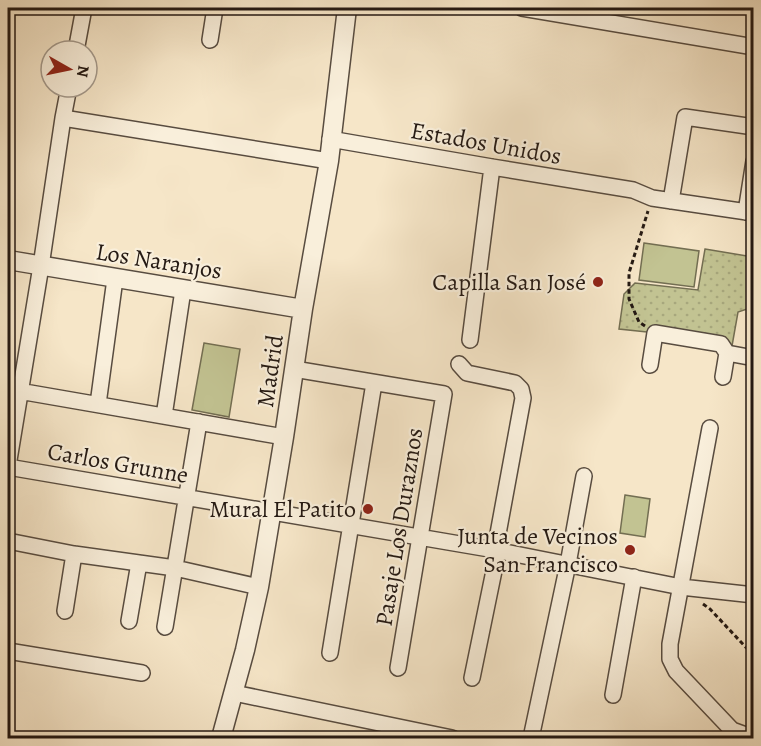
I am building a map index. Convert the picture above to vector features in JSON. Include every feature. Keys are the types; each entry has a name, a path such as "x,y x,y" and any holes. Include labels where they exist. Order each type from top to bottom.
{"street":[{"path":"78,39 84,8"},
{"path":"210,40 215,8"},
{"name":"Madrid","path":"221,738 259,587 329,161 347,8"},
{"path":"522,8 593,14 753,47"},
{"path":"8,467 67,99"},
{"path":"671,201 685,117 753,127"},
{"path":"63,118 329,161"},
{"name":"Estados Unidos","path":"330,139 633,190 652,198 750,213"},
{"path":"750,213 753,161"},
{"path":"470,340 492,167"},
{"name":"Los Naranjos","path":"8,261 303,309"},
{"path":"98,404 116,279"},
{"path":"164,417 183,290"},
{"path":"650,365 656,333 721,344 727,353 723,377"},
{"path":"727,353 753,358"},
{"path":"459,364 467,373 515,383 521,389 523,398 495,550 496,561 472,678"},
{"path":"294,369 374,383 330,653"},
{"name":"Pasaje Los Duraznos","path":"374,383 444,394 399,668"},
{"path":"19,391 284,437"},
{"path":"165,627 200,422"},
{"path":"710,428 670,644 670,659 676,671 732,730 753,738"},
{"name":"Carlos Grunne","path":"8,467 495,550 634,577 680,594 751,597"},
{"path":"531,738 584,476"},
{"path":"8,541 74,554 175,568 259,587"},
{"path":"65,611 74,554"},
{"path":"129,621 139,563"},
{"path":"613,695 634,577"},
{"path":"8,651 142,673"},
{"path":"234,693 423,735 452,738"}],"path":[{"path":"639,322 629,299 629,273 652,198"},
{"path":"680,594 710,609 753,656"}],"green space":[{"path":"644,243 699,251 694,287 639,280"},
{"path":"705,249 753,257 753,307 738,312 732,346 720,339 657,328 647,332 619,329 624,294 635,283 698,290"},
{"path":"204,343 240,349 229,417 192,410"},
{"path":"625,495 650,499 645,537 620,533"}],"place":[{"name":"Capilla San José","path":"598,282"},
{"name":"Mural El Patito","path":"368,509"},
{"name":"Junta de Vecinos San Francisco","path":"630,550"}]}
